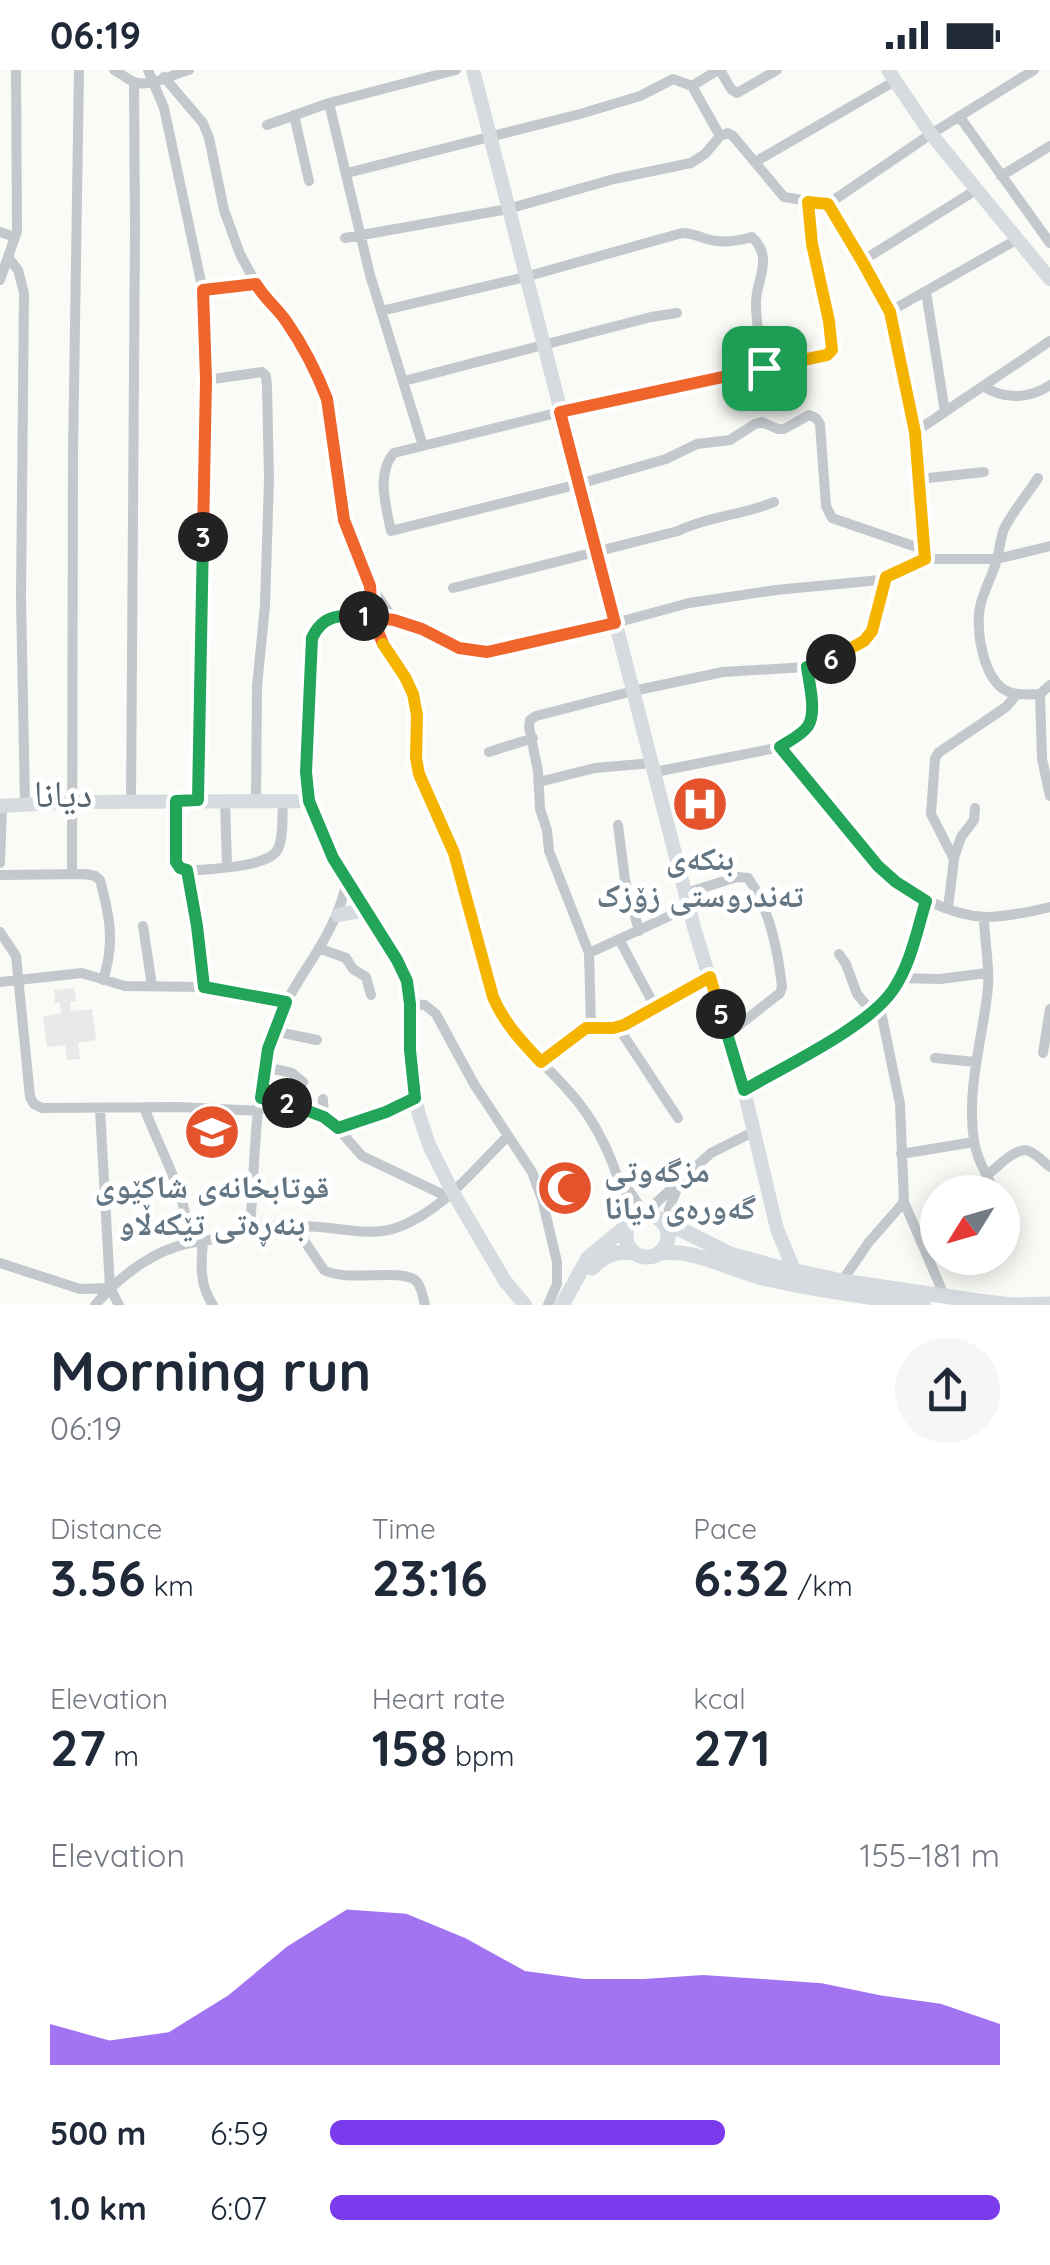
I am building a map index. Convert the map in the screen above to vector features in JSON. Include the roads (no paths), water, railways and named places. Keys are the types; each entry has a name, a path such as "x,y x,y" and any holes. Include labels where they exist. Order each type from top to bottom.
{"main road":[{"path":"566,1302 588,1258 639,1216 647,1214 713,1247 760,1264 794,1270 840,1293 944,1295 995,1304 1050,1304"},
{"path":"629,1224 626,1240 634,1253"},
{"path":"660,1253 668,1241 666,1226"},
{"path":"580,1275 610,1254 634,1253 644,1258 660,1253 691,1254 747,1274 923,1305"}],"street":[{"path":"0,280 16,237 16,70"},
{"path":"72,874 79,70"},
{"path":"114,70 134,83 153,83 189,70"},
{"path":"148,70 164,108 203,290 206,380 198,800"},
{"path":"267,124 456,70"},
{"path":"473,70 687,900 744,1090 777,1229 794,1270"},
{"path":"692,86 719,70 736,92 777,70"},
{"path":"344,238 508,208 691,163 728,132 784,196 828,204 1034,70"},
{"path":"755,162 892,76 931,134 1050,279"},
{"path":"164,77 210,138 232,236 256,284 286,321 321,384 327,399 344,520 370,586 394,620"},
{"path":"347,173 640,96 673,79 692,86 720,136"},
{"path":"131,801 134,83"},
{"path":"330,104 381,311 423,446"},
{"path":"294,115 309,182"},
{"path":"959,116 1001,176 1046,230 1050,243"},
{"path":"1001,176 1050,146"},
{"path":"862,261 976,190"},
{"path":"808,202 812,244 829,321 832,350 827,355 560,412 394,453 385,463 391,531 666,459 697,444 730,440 754,424 762,422 784,429 808,415 820,424 826,506 832,518 925,554 997,560 1050,546"},
{"path":"828,204 890,312 915,432 925,554"},
{"path":"0,232 16,237"},
{"path":"381,311 525,277 682,232 714,241 752,237 761,247 763,274 756,297 756,317 764,368"},
{"path":"890,312 1016,240"},
{"path":"8,257 18,270 24,293 24,806"},
{"path":"203,290 256,284"},
{"path":"926,292 945,412"},
{"path":"404,381 651,317 677,314"},
{"path":"915,432 1049,343"},
{"path":"206,380 262,372 268,387 269,480 256,800"},
{"path":"983,386 995,394 1029,396 1050,385"},
{"path":"919,479 984,472"},
{"path":"1038,478 1005,527 978,620 982,648 994,680 1006,692 1040,694 1050,685"},
{"path":"453,588 678,531 774,502"},
{"path":"525,1305 505,1281 450,1194 424,1132 415,1098 407,981 326,844 309,801 306,772 312,638 329,618 372,616 422,629 459,648 487,652 689,603 880,580 925,554"},
{"path":"591,1027 588,953 552,858 540,809 529,724 536,716 633,691 723,672 807,667 834,658 864,641 872,631 886,577"},
{"path":"370,586 372,616 383,644 413,694 419,774 454,853 493,997 508,1026 582,1107 617,1172 647,1214 712,1153 754,1131"},
{"path":"539,782 595,768 654,768 780,747 810,723 807,667"},
{"path":"954,859 931,814 934,759 1006,708 1017,694"},
{"path":"1040,694 1042,759 1050,796"},
{"path":"490,752 532,738"},
{"path":"780,747 878,866 926,901 984,917 1050,908"},
{"path":"225,800 227,866"},
{"path":"176,801 176,862 187,870 271,857 278,849 283,801"},
{"path":"0,863 1,806 309,801"},
{"path":"948,908 954,859 961,837 974,820 975,808"},
{"path":"618,824 625,880 640,931"},
{"path":"187,870 204,987"},
{"path":"0,875 72,874 96,876 100,880 111,929 104,980"},
{"path":"588,953 640,931 687,900 737,877 748,878 771,926 782,987 728,1034"},
{"path":"250,1228 260,1105 274,1032 286,1002 338,915 348,881"},
{"path":"744,1090 876,1010 900,978 926,901"},
{"path":"338,915 365,910"},
{"path":"984,917 988,973 972,1089 974,1142 987,1175 1024,1150 1050,1167"},
{"path":"143,926 152,986"},
{"path":"0,932 16,956 30,1097 34,1104 42,1108 100,1110 288,1104 324,1117 362,1156 450,1194"},
{"path":"619,939 654,1007"},
{"path":"320,949 348,960 368,980 372,996"},
{"path":"839,954 857,994 876,1010 900,1104 904,1202 944,1295"},
{"path":"0,982 82,973 125,986 204,987 286,1002"},
{"path":"900,978 940,979 988,973"},
{"path":"541,1062 581,1031 618,1027 710,977"},
{"path":"410,1004 424,1005 436,1014 474,1084 538,1185 557,1262 556,1284 548,1305"},
{"path":"1043,1053 1050,1009"},
{"path":"618,1027 678,1118"},
{"path":"274,1032 317,1040"},
{"path":"935,1058 975,1062"},
{"path":"265,1067 292,1073 303,1082"},
{"path":"338,1128 415,1098"},
{"path":"324,1099 324,1117"},
{"path":"144,1107 182,1199 189,1243"},
{"path":"100,1110 110,1288 118,1305"},
{"path":"95,1305 110,1288 146,1261 189,1243 250,1228 390,1230 430,1212 508,1136"},
{"path":"902,1154 974,1142"},
{"path":"617,1172 629,1224"},
{"path":"666,1226 671,1202 682,1180"},
{"path":"840,1293 869,1242 904,1202"},
{"path":"295,1226 324,1270 359,1277 410,1276 420,1288 424,1305"},
{"path":"760,1264 777,1229"},
{"path":"204,1241 200,1275 212,1305"},
{"path":"0,1263 80,1288 110,1288"}],"place":[{"name":"بنکەی تەندروستی زۆزک","path":"700,804"},
{"name":"قوتابخانەی شاکێوی بنەڕەتی تێکەڵاو","path":"212,1132"},
{"name":"مزگەوتی گەورەی دیانا","path":"565,1188"}],"district":[{"name":"دیانا","path":"63,793"}]}
